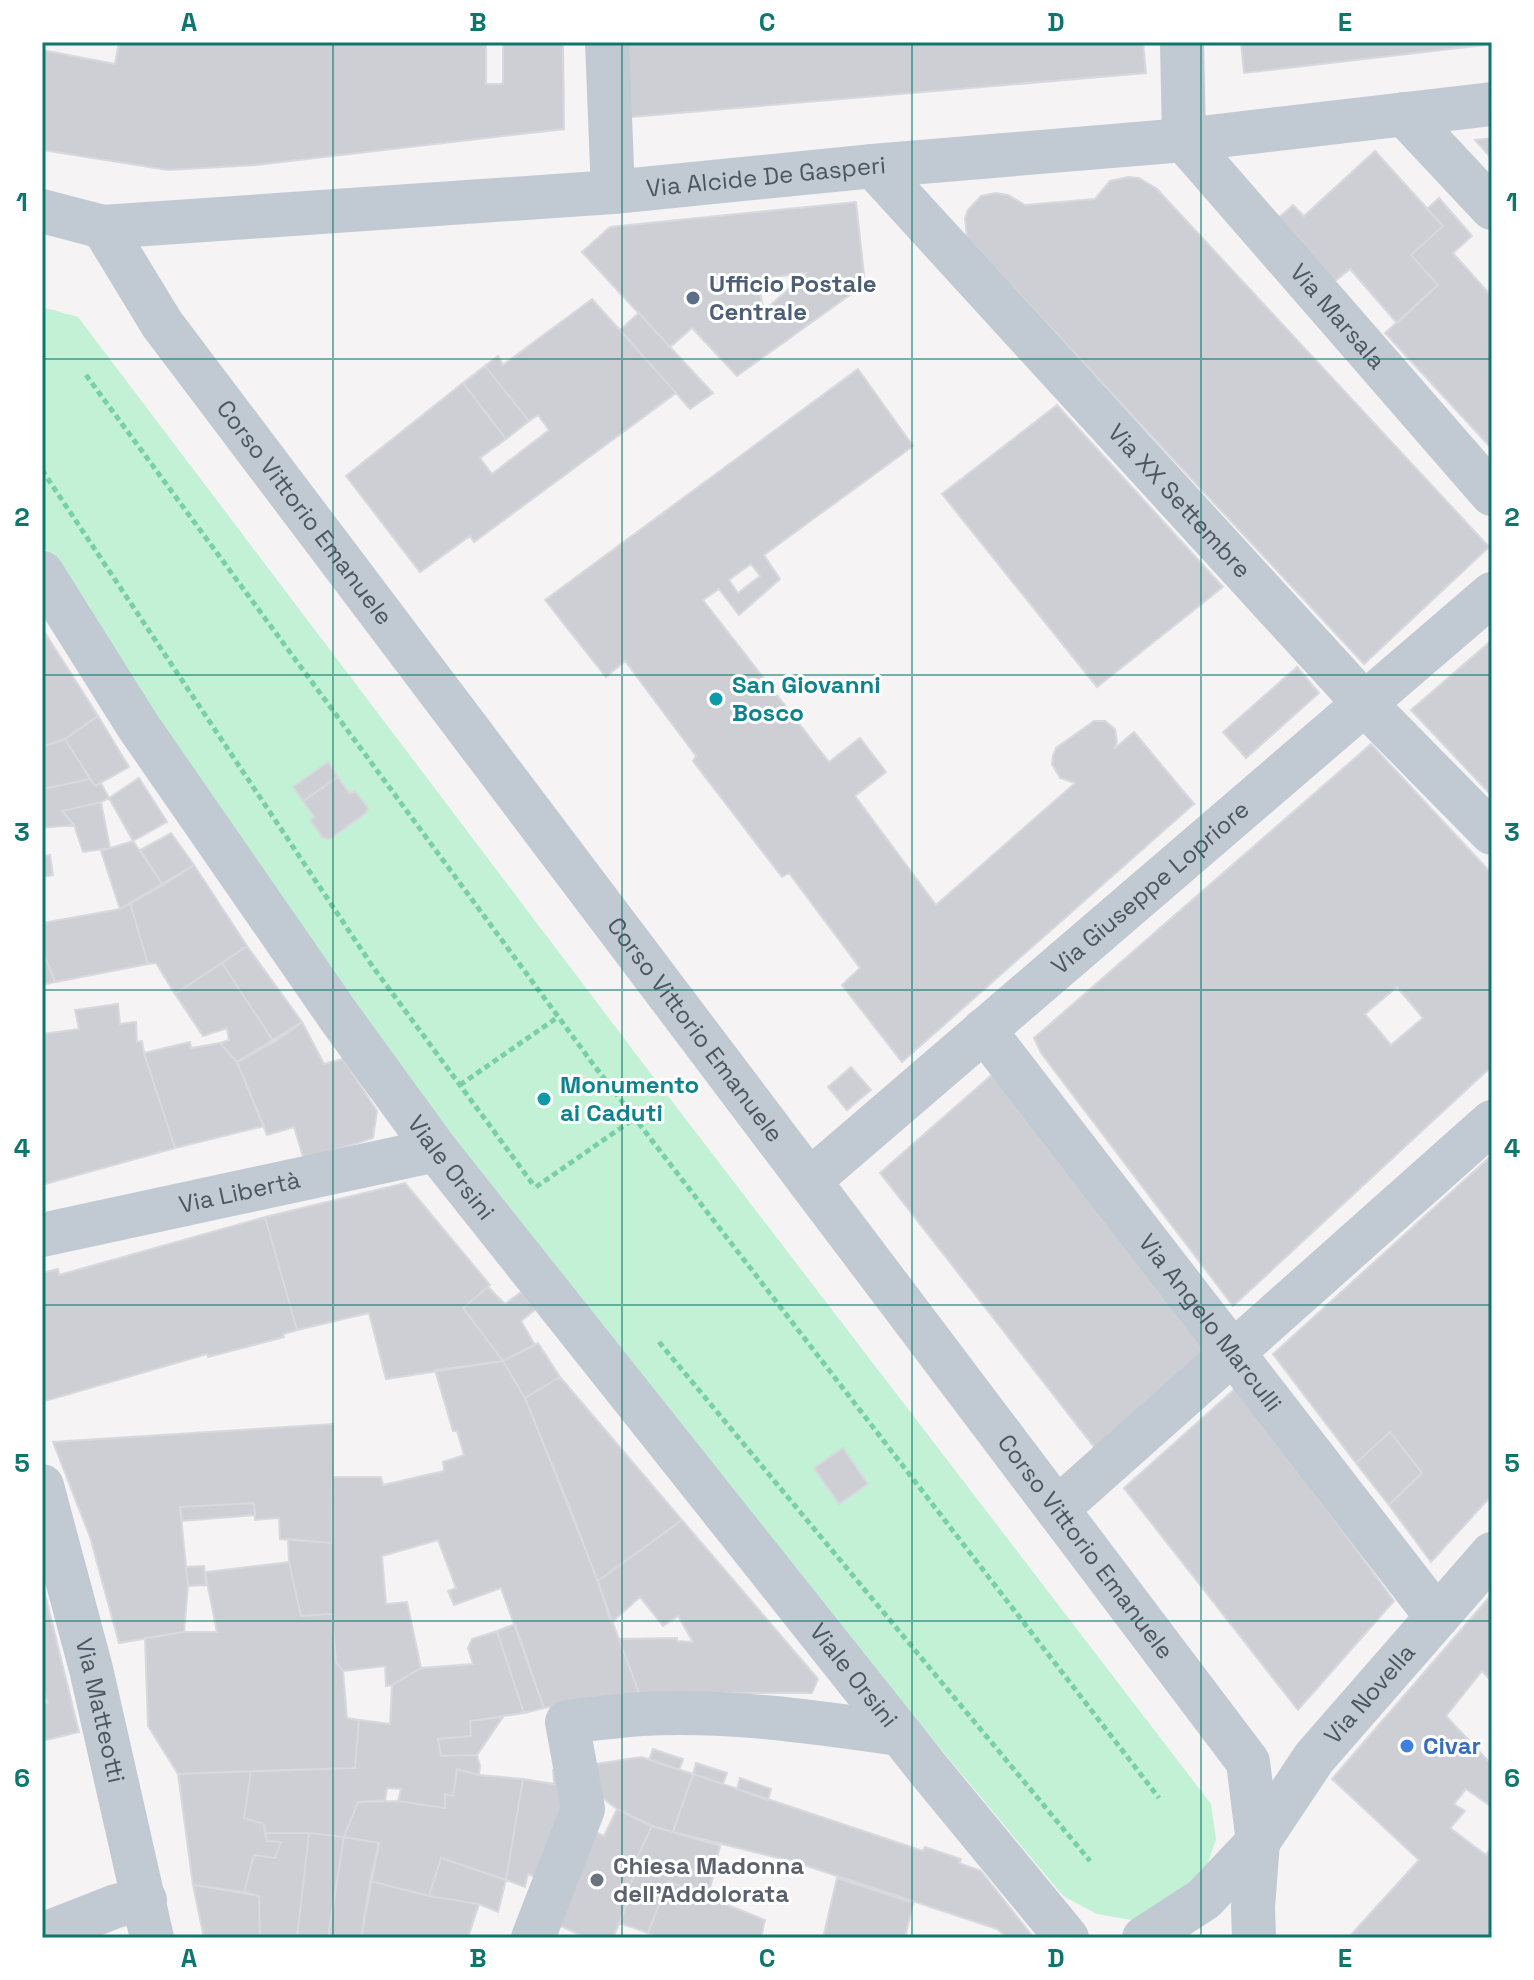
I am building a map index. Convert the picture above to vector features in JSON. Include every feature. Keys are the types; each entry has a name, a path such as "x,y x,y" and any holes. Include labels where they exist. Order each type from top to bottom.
{"street":[{"path":"607,42 613,192"},
{"path":"1182,42 1184,140"},
{"name":"Via Alcide De Gasperi","path":"42,211 103,227 613,192 1184,140 1492,104"},
{"path":"1404,114 1492,208"},
{"name":"Via Marsala","path":"1184,140 1492,494"},
{"name":"Via XX Settembre","path":"873,166 1364,703 1492,833"},
{"name":"Corso Vittorio Emanuele","path":"103,227 162,324 1248,1762 1258,1842 1254,1938"},
{"name":"Viale Orsini","path":"42,573 138,726 340,1018 436,1150 900,1734 1067,1938"},
{"name":"Via Giuseppe Lopriore","path":"809,1181 1492,594"},
{"name":"Via Angelo Marculli","path":"984,1030 1437,1617"},
{"path":"1057,1509 1492,1122"},
{"name":"Via Libertà","path":"42,1235 436,1150"},
{"name":"Via Matteotti","path":"42,1486 91,1669 149,1919"},
{"name":"Via Novella","path":"1144,1938 1204,1899 1258,1842 1314,1758 1492,1554"},
{"name":"Viale Orsini","path":"533,1938 583,1809 567,1722 643,1714 702,1714 787,1718 900,1734"},
{"path":"42,1935 116,1906 149,1919"}],"path":[{"path":"86,375 558,1017 1159,1798"},
{"path":"42,470 373,967 544,1199"},
{"path":"460,1085 558,1017"},
{"path":"536,1187 635,1118"},
{"path":"651,1332 1090,1861"}],"green space":[{"path":"42,307 78,317 645,1066 1211,1804 1216,1839 1202,1880 1132,1920 1097,1914 1063,1896 458,1168 42,544"}],"building":[{"path":"119,42 486,42 486,84 503,84 503,42 563,42 564,129 256,165 168,170 42,150 42,50 115,64"},
{"path":"618,42 1143,42 1146,73 620,118"},
{"path":"1241,42 1492,42 1492,44 1244,73"},
{"path":"1492,138 1492,159 1475,140"},
{"path":"1375,151 1443,226 1411,255 1438,285 1397,323 1350,269 1334,282 1277,219 1293,205 1304,216"},
{"path":"1139,178 1157,189 1489,547 1364,664 967,238 965,218 981,196 996,193 1008,195 1025,205 1095,199 1110,181"},
{"path":"1439,198 1472,236 1453,253 1492,297 1492,449 1385,333 1438,285 1411,255 1443,226 1427,209"},
{"name":"Ufficio Postale Centrale","path":"856,202 865,284 737,376 692,328 670,347 582,252 610,227","holes":["806,273 764,311 757,279"]},
{"path":"592,299 676,393 474,542 470,536 420,572 346,476 463,383 506,439 480,458 492,474 549,430 538,415 529,421 485,366 498,356 503,365"},
{"path":"639,313 713,393 690,409 620,330"},
{"path":"485,366 529,421 506,439 463,383"},
{"name":"San Giovanni Bosco","path":"858,369 913,446 764,555 780,579 739,615 719,589 703,600 829,762 860,738 886,772 855,796 936,905 1075,783 1060,778 1052,764 1053,756 1056,748 1094,721 1105,721 1115,729 1117,742 1114,749 1134,732 1194,804 902,1062 842,985 860,968 789,873 782,877 693,761 696,756 625,661 606,677 545,600","holes":["751,564 760,576 738,593 729,580"]},
{"path":"1057,405 1223,587 1097,687 942,494"},
{"path":"42,628 98,716 65,739 42,747"},
{"path":"1492,640 1492,796 1411,710"},
{"path":"1297,667 1319,693 1246,758 1223,732"},
{"path":"98,716 129,767 95,786 65,739"},
{"path":"65,739 90,779 42,789 42,747"},
{"path":"1371,744 1492,874 1492,1066 1233,1306 1041,1053 1034,1038","holes":["1397,987 1423,1018 1391,1045 1365,1014"]},
{"path":"328,762 338,777 303,801 293,787"},
{"path":"338,777 350,794 355,791 368,808 366,813 330,839 323,838 310,820 314,817 303,801"},
{"path":"139,778 167,822 133,841 109,798"},
{"path":"90,779 95,786 101,783 109,798 62,811 74,825 42,828 42,789"},
{"path":"101,802 110,848 83,852 74,825 62,811"},
{"path":"171,833 194,865 163,885 140,850"},
{"path":"133,841 163,885 120,909 101,851"},
{"path":"50,855 53,875 42,877 42,856"},
{"path":"194,865 247,946 175,994 156,963 148,964 130,903"},
{"path":"130,903 148,964 55,982 42,949 42,923 120,909"},
{"path":"247,946 302,1022 274,1042 222,963"},
{"path":"42,949 55,982 42,985"},
{"path":"222,963 274,1042 237,1062 220,1043 229,1040 227,1028 203,1036 175,994"},
{"path":"118,1004 120,1024 136,1022 137,1042 142,1041 175,1148 42,1185 42,1034 79,1029 75,1010"},
{"path":"302,1022 324,1064 343,1059 377,1111 373,1138 304,1160 294,1127 267,1135 237,1062"},
{"path":"190,1042 191,1048 220,1043 237,1062 264,1126 175,1148 144,1053"},
{"path":"851,1067 871,1090 847,1110 828,1087"},
{"path":"995,1072 1209,1350 1095,1448 880,1173"},
{"path":"1492,1155 1492,1495 1431,1562 1389,1505 1422,1473 1390,1432 1356,1463 1273,1354"},
{"path":"405,1183 490,1285 463,1308 503,1361 386,1379 369,1313 297,1330 265,1217"},
{"path":"265,1217 297,1330 283,1334 284,1337 208,1357 207,1354 42,1402 42,1273 58,1269 59,1275"},
{"path":"488,1287 505,1304 521,1292 536,1309 521,1321 535,1345 503,1361 463,1308"},
{"path":"538,1343 560,1377 525,1398 503,1361"},
{"path":"503,1361 525,1398 639,1693 544,1708 501,1588 454,1605 448,1591 456,1588 438,1540 382,1556 386,1604 407,1602 421,1668 392,1685 386,1686 385,1666 343,1671 336,1662 332,1614 301,1616 289,1562 288,1539 332,1543 333,1477 381,1477 383,1485 444,1471 443,1462 464,1455 457,1431 453,1431 435,1370"},
{"path":"560,1377 682,1520 598,1581 525,1398"},
{"path":"1237,1387 1394,1601 1298,1710 1124,1488"},
{"path":"333,1424 332,1543 280,1539 279,1518 255,1520 254,1503 180,1507 188,1586 184,1632 119,1643 90,1537 53,1442"},
{"path":"1390,1432 1422,1473 1389,1505 1356,1463"},
{"path":"843,1448 868,1484 839,1504 814,1468"},
{"path":"254,1503 255,1515 182,1521 180,1507"},
{"path":"682,1520 818,1679 812,1693 639,1693 619,1639 677,1638 677,1641 693,1642 678,1616 663,1626 640,1597 611,1623 598,1581"},
{"path":"289,1562 301,1616 332,1614 336,1662 343,1671 347,1718 359,1720 355,1768 178,1774 148,1726 145,1638 184,1632 217,1632 205,1572"},
{"path":"204,1566 206,1585 188,1586 186,1567"},
{"path":"42,1582 79,1732 42,1741 42,1704 48,1703 42,1691"},
{"path":"1492,1594 1492,1682 1482,1671 1446,1716 1492,1765 1492,1807 1466,1789 1454,1804 1465,1811 1450,1828 1486,1855 1492,1846 1492,1938 1348,1938 1419,1860 1332,1779"},
{"path":"515,1624 544,1708 524,1713 497,1631"},
{"path":"497,1631 524,1713 470,1721 471,1736 438,1739 441,1756 477,1755 480,1766 479,1775 457,1769 453,1796 445,1794 445,1808 398,1801 401,1789 387,1788 385,1800 358,1802 344,1837 265,1833 264,1824 244,1818 251,1771 355,1768 359,1720 390,1724 392,1685 421,1668 473,1664 468,1648 472,1639"},
{"path":"503,1717 477,1755 441,1756 438,1739 471,1736 470,1721"},
{"path":"653,1749 683,1759 679,1770 649,1760"},
{"path":"641,1757 693,1774 673,1832 652,1826 617,1809 597,1794 589,1765"},
{"path":"696,1763 727,1773 723,1784 693,1774"},
{"path":"563,1767 576,1799 544,1881 528,1874 525,1887 506,1880 523,1779 554,1784 553,1770"},
{"path":"457,1769 479,1775 523,1779 506,1880 441,1858 429,1896 370,1881 379,1843 344,1837 358,1802 398,1801 445,1808 445,1794 453,1796"},
{"path":"251,1771 244,1818 264,1824 267,1841 281,1842 275,1858 254,1855 244,1892 193,1885 178,1774"},
{"path":"693,1774 923,1851 925,1847 961,1859 959,1863 981,1871 1034,1938 1008,1938 997,1929 795,1862 673,1832"},
{"path":"740,1778 771,1789 768,1800 737,1789"},
{"name":"Chiesa Madonna dell'Addolorata","path":"617,1809 652,1826 637,1858 642,1861 622,1900 628,1902 613,1938 586,1938 546,1919 591,1830 604,1836"},
{"path":"652,1826 720,1846 708,1897 668,1881 648,1933 619,1923 628,1902 622,1900 642,1861 637,1858"},
{"path":"265,1833 309,1833 297,1938 260,1938 259,1896 244,1892 254,1855 275,1858 281,1842 267,1841"},
{"path":"309,1833 344,1837 328,1938 297,1938"},
{"path":"344,1837 379,1843 361,1938 328,1938"},
{"path":"441,1858 506,1880 498,1912 479,1904 429,1896"},
{"path":"837,1878 913,1903 905,1938 823,1938"},
{"path":"370,1881 429,1896 479,1904 468,1938 361,1938"},
{"path":"668,1881 765,1920 761,1938 660,1938 648,1933"},
{"path":"193,1885 259,1896 260,1938 204,1938"}],"place":[{"name":"Ufficio Postale Centrale","path":"693,298"},
{"name":"San Giovanni Bosco","path":"716,699"},
{"name":"Monumento ai Caduti","path":"544,1099"},
{"name":"Civar","path":"1407,1746"},
{"name":"Chiesa Madonna dell'Addolorata","path":"597,1880"}]}
